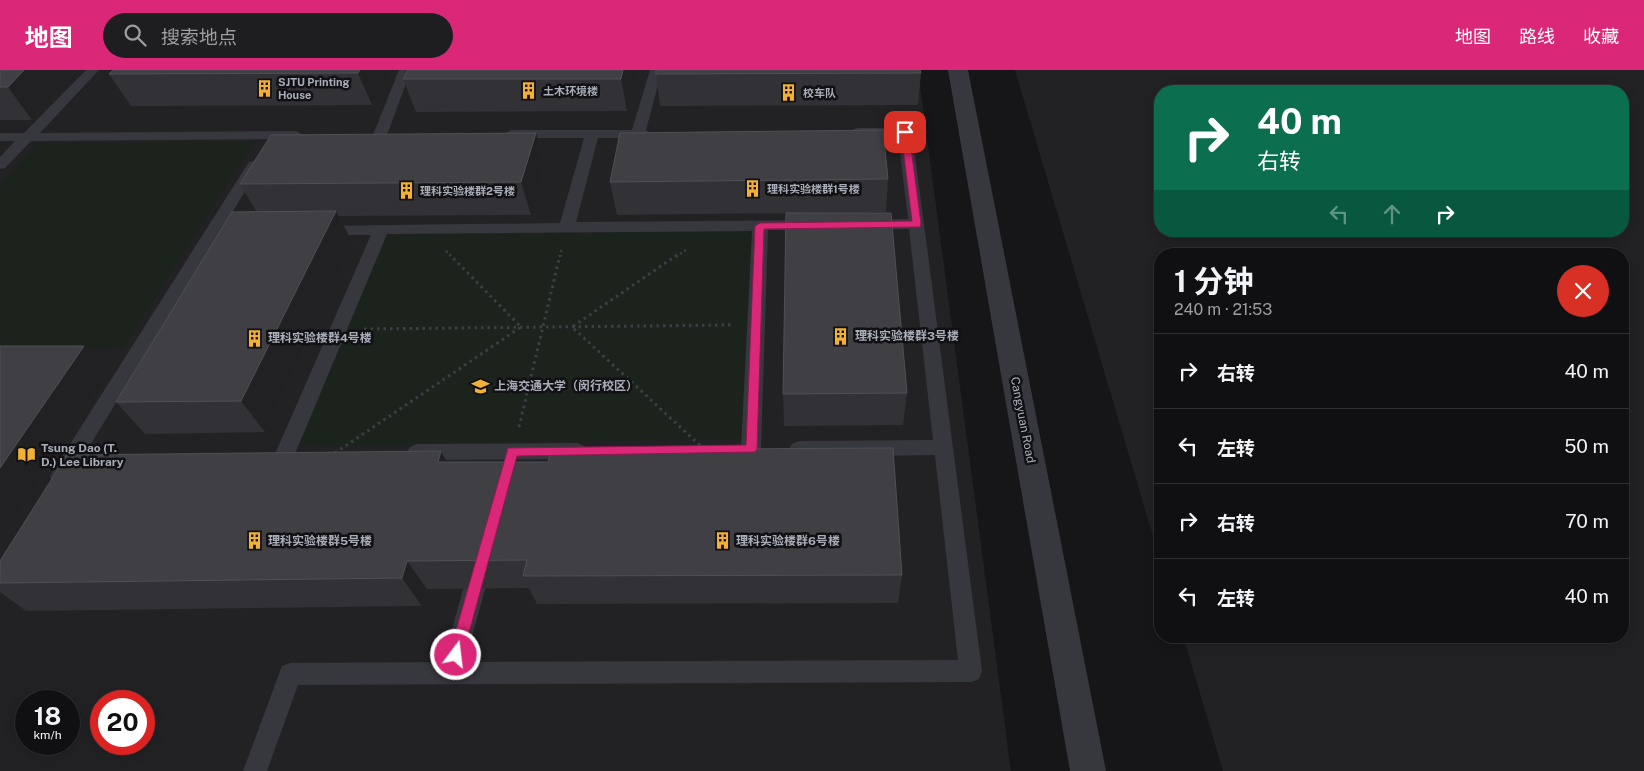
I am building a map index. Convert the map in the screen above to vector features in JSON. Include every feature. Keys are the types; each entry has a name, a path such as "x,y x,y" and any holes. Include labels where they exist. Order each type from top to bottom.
{"street":[{"name":"Cangyuan Road","path":"958,70 1088,771"}],"lane":[{"path":"0,165 26,136 93,70"},
{"path":"400,135 375,135 406,70"},
{"path":"638,134 656,70"},
{"path":"255,771 290,674 971,671 905,132 846,132"},
{"path":"496,134 658,134"},
{"path":"567,228 592,134"},
{"path":"52,489 273,135"},
{"path":"0,137 312,135"},
{"path":"848,225 917,224"},
{"path":"312,230 828,225"},
{"path":"751,449 760,226"},
{"path":"285,454 380,229"},
{"path":"213,231 262,230"},
{"path":"705,450 945,447"},
{"path":"394,453 510,461 599,451"},
{"path":"266,454 335,453"},
{"path":"73,456 92,456"},
{"path":"451,673 487,544"}],"path":[{"path":"572,327 721,226"},
{"path":"510,461 567,228"},
{"path":"424,229 521,327"},
{"path":"338,330 756,325"},
{"path":"335,453 521,327"},
{"path":"572,327 705,450"}],"shaded area":[{"name":"上海交通大学（闵行校区）","path":"0,70 918,70 1011,771 0,771"},
{"path":"1015,70 1644,70 1644,771 1223,771 1185,643 1629,643 1629,248 1154,248 1154,540"},
{"path":"255,141 123,348 0,349 0,186 38,143"},
{"path":"756,230 745,439 298,446 384,235"}],"building":[{"path":"0,70 24,70 8,87 0,87"},
{"path":"113,70 360,70 358,73 109,74"},
{"path":"408,70 623,70 621,79 403,79"},
{"path":"656,70 920,70 921,73 656,74"},
{"path":"883,130 888,179 610,182 620,133"},
{"path":"536,133 521,182 240,184 271,135"},
{"path":"336,211 241,401 116,402 232,212"},
{"name":"理科实验楼群3号楼","path":"786,213 891,213 907,393 783,394"},
{"path":"0,346 84,346 0,468"},
{"path":"893,448 902,575 523,576 527,560 407,561 402,578 0,583 0,561 67,455 441,451 438,462 548,462 552,450"}],"place":[{"name":"SJTU Printing House","path":"264,88"},
{"name":"土木环境楼","path":"529,91"},
{"name":"校车队","path":"789,93"},
{"name":"理科实验楼群1号楼","path":"753,189"},
{"name":"理科实验楼群2号楼","path":"406,191"},
{"name":"理科实验楼群3号楼","path":"841,336"},
{"name":"理科实验楼群4号楼","path":"254,338"},
{"name":"上海交通大学（闵行校区）","path":"480,386"},
{"name":"Tsung Dao (T. D.) Lee Library","path":"27,455"},
{"name":"理科实验楼群5号楼","path":"254,541"},
{"name":"理科实验楼群6号楼","path":"722,541"}],"route":[{"path":"456,655 512,452 751,449 760,226 917,224 905,132"}]}
